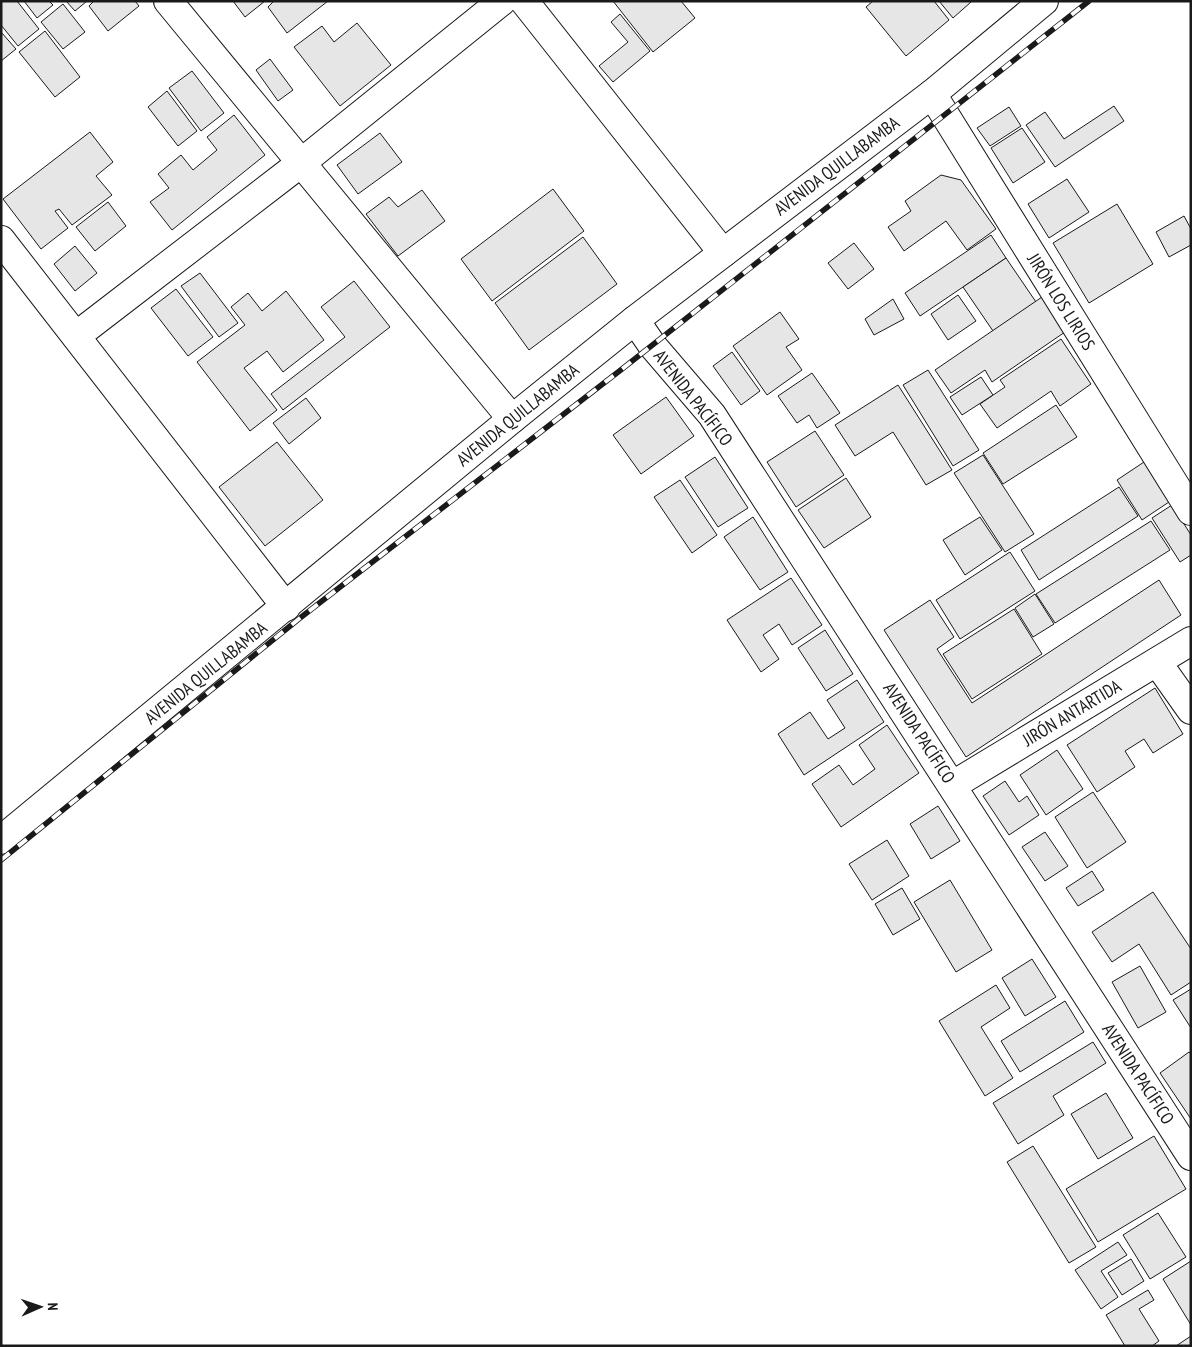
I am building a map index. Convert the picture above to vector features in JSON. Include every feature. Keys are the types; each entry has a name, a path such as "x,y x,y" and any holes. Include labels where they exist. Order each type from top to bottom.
{"street":[{"path":"168,1 512,419"},
{"path":"76,336 301,163 502,1"},
{"path":"524,1 723,253"},
{"name":"AVENIDA QUILLABAMBA","path":"1,840 635,320 932,94 1044,1"},
{"name":"JIRÓN LOS LIRIOS","path":"932,94 1191,511"},
{"path":"1,240 286,607"},
{"name":"AVENIDA PACÍFICO","path":"635,320 652,345 712,415 953,785 1191,1156"},
{"name":"JIRÓN ANTARTIDA","path":"953,785 1191,641"},
{"path":"1157,662 1191,710"}],"building":[{"path":"1,1 17,1 39,29 18,46 1,25"},
{"path":"24,1 49,1 53,5 37,18"},
{"path":"66,1 87,1 75,11"},
{"path":"94,1 135,1 139,6 108,31 89,6"},
{"path":"233,1 265,1 245,17"},
{"path":"274,1 328,1 287,33 268,7"},
{"path":"613,1 681,1 695,18 653,52"},
{"path":"873,1 934,1 949,20 906,56 866,7"},
{"path":"939,1 970,1 971,2 953,18"},
{"path":"63,4 85,32 63,49 41,22"},
{"path":"620,14 650,51 613,82 599,66 628,42 611,22"},
{"path":"357,23 391,65 340,106 294,47 322,26 334,42"},
{"path":"45,31 80,77 55,97 19,52"},
{"path":"1,32 16,49 1,61"},
{"path":"270,59 293,90 278,101 256,70"},
{"path":"192,71 224,113 201,131 169,88"},
{"path":"167,91 197,131 178,146 148,107"},
{"path":"1114,106 1124,121 1055,167 1026,125 1045,112 1064,139"},
{"path":"1009,107 1021,126 990,146 977,128"},
{"path":"234,115 265,155 172,230 150,202 169,188 158,174 181,155 193,170 217,150 207,137"},
{"path":"1022,128 1045,162 1013,183 991,148"},
{"path":"90,132 113,162 96,176 112,195 72,225 59,209 55,211 68,228 41,249 3,199"},
{"path":"380,133 402,162 358,194 337,165"},
{"path":"941,175 961,180 996,229 967,250 946,221 904,251 888,227 911,211 905,201"},
{"path":"1067,179 1089,212 1049,238 1028,204"},
{"path":"553,189 584,231 492,301 461,259"},
{"path":"422,190 445,221 398,256 366,214 389,197 398,207"},
{"path":"108,202 126,226 95,251 76,227"},
{"path":"1117,204 1153,264 1089,303 1053,243"},
{"path":"1184,216 1191,229 1191,245 1169,257 1156,232"},
{"path":"991,235 1006,258 920,316 905,293"},
{"path":"583,237 617,284 529,350 495,303"},
{"path":"854,243 874,269 848,289 828,263"},
{"path":"75,246 97,273 75,291 54,264"},
{"path":"1006,258 1036,302 993,331 963,287"},
{"path":"200,273 238,323 219,337 181,286"},
{"path":"354,281 390,327 283,410 271,394 345,337 321,307"},
{"path":"176,289 213,337 188,356 151,308"},
{"path":"286,291 324,340 283,372 267,351 244,368 277,410 250,431 197,362 245,325 231,307 248,293 262,311"},
{"path":"958,295 976,321 948,340 931,314"},
{"path":"1042,297 1065,332 992,382 985,370 951,393 935,370"},
{"path":"893,299 904,319 874,335 865,319"},
{"path":"780,312 799,339 786,347 802,370 767,395 733,346"},
{"path":"1061,339 1091,384 1060,406 1051,391 997,428 980,404 1005,387 1000,380"},
{"path":"732,352 760,391 741,405 713,366"},
{"path":"928,370 979,450 953,466 903,385"},
{"path":"812,373 840,413 817,428 809,415 797,423 778,396"},
{"path":"981,377 993,395 962,415 950,397"},
{"path":"898,385 952,470 926,485 893,432 855,456 835,425"},
{"path":"666,397 694,436 641,474 613,435"},
{"path":"306,398 321,418 289,444 273,423"},
{"path":"1056,405 1077,437 1003,484 983,453"},
{"path":"815,431 844,475 796,507 767,462"},
{"path":"277,442 323,500 265,546 219,487"},
{"path":"983,455 1034,534 1005,552 954,473"},
{"path":"715,457 748,508 718,527 685,477"},
{"path":"1144,462 1169,502 1142,520 1117,480"},
{"path":"846,478 871,517 824,548 798,510"},
{"path":"680,480 717,535 692,553 654,497"},
{"path":"1119,487 1138,516 1039,580 1021,550"},
{"path":"1172,505 1191,535 1191,555 1180,562 1152,518"},
{"path":"753,517 788,572 760,590 724,537"},
{"path":"980,517 1002,550 965,575 943,540"},
{"path":"1151,521 1170,550 1055,623 1036,594"},
{"path":"1010,552 1035,591 960,639 936,600"},
{"path":"791,578 822,625 792,645 779,624 763,635 779,659 761,672 727,620"},
{"path":"1159,580 1181,615 966,757 884,630 930,600 954,637 937,649 972,703"},
{"path":"1035,594 1054,624 1033,637 1015,608"},
{"path":"1014,609 1042,654 972,699 943,654"},
{"path":"825,630 853,674 826,691 798,648"},
{"path":"857,680 884,722 804,775 778,734 810,712 828,739 845,728 827,700"},
{"path":"1155,688 1183,734 1153,753 1144,739 1125,751 1135,767 1097,792 1067,745"},
{"path":"887,725 919,773 841,827 812,784 839,765 853,785 875,769 859,745"},
{"path":"1057,750 1083,789 1046,815 1020,775"},
{"path":"1005,781 1019,802 1027,796 1039,815 1009,835 983,796"},
{"path":"1093,792 1126,842 1087,868 1055,817"},
{"path":"938,806 960,841 931,859 910,824"},
{"path":"1045,832 1068,866 1045,881 1022,847"},
{"path":"887,840 909,876 872,900 849,864"},
{"path":"1092,871 1104,890 1078,906 1066,888"},
{"path":"950,880 992,950 956,972 914,902"},
{"path":"902,888 920,919 893,935 875,904"},
{"path":"1153,892 1191,949 1191,982 1171,995 1139,944 1112,962 1092,932"},
{"path":"1032,959 1056,997 1025,1016 1002,978"},
{"path":"1140,966 1166,1012 1138,1028 1112,982"},
{"path":"996,985 1010,1008 981,1027 1013,1078 985,1096 939,1021"},
{"path":"1191,989 1191,1028 1173,1000"},
{"path":"1065,1001 1084,1032 1020,1072 1001,1041"},
{"path":"1093,1042 1106,1063 1053,1096 1064,1115 1018,1144 993,1103"},
{"path":"1189,1052 1191,1054 1191,1119 1160,1073"},
{"path":"1106,1093 1133,1138 1098,1159 1071,1114"},
{"path":"1154,1136 1186,1189 1098,1242 1066,1189"},
{"path":"1033,1146 1096,1247 1069,1263 1007,1162"},
{"path":"1158,1213 1186,1257 1150,1279 1123,1235"},
{"path":"1118,1242 1127,1255 1101,1271 1118,1297 1101,1309 1075,1270"},
{"path":"1131,1259 1144,1281 1122,1295 1108,1273"},
{"path":"1191,1261 1191,1325 1163,1279"},
{"path":"1148,1290 1154,1300 1139,1309 1159,1341 1152,1346 1125,1346 1106,1315"},
{"path":"1191,1336 1191,1346 1176,1346"}],"railway":[{"path":"1,860 300,618 622,369 1089,1"}]}
